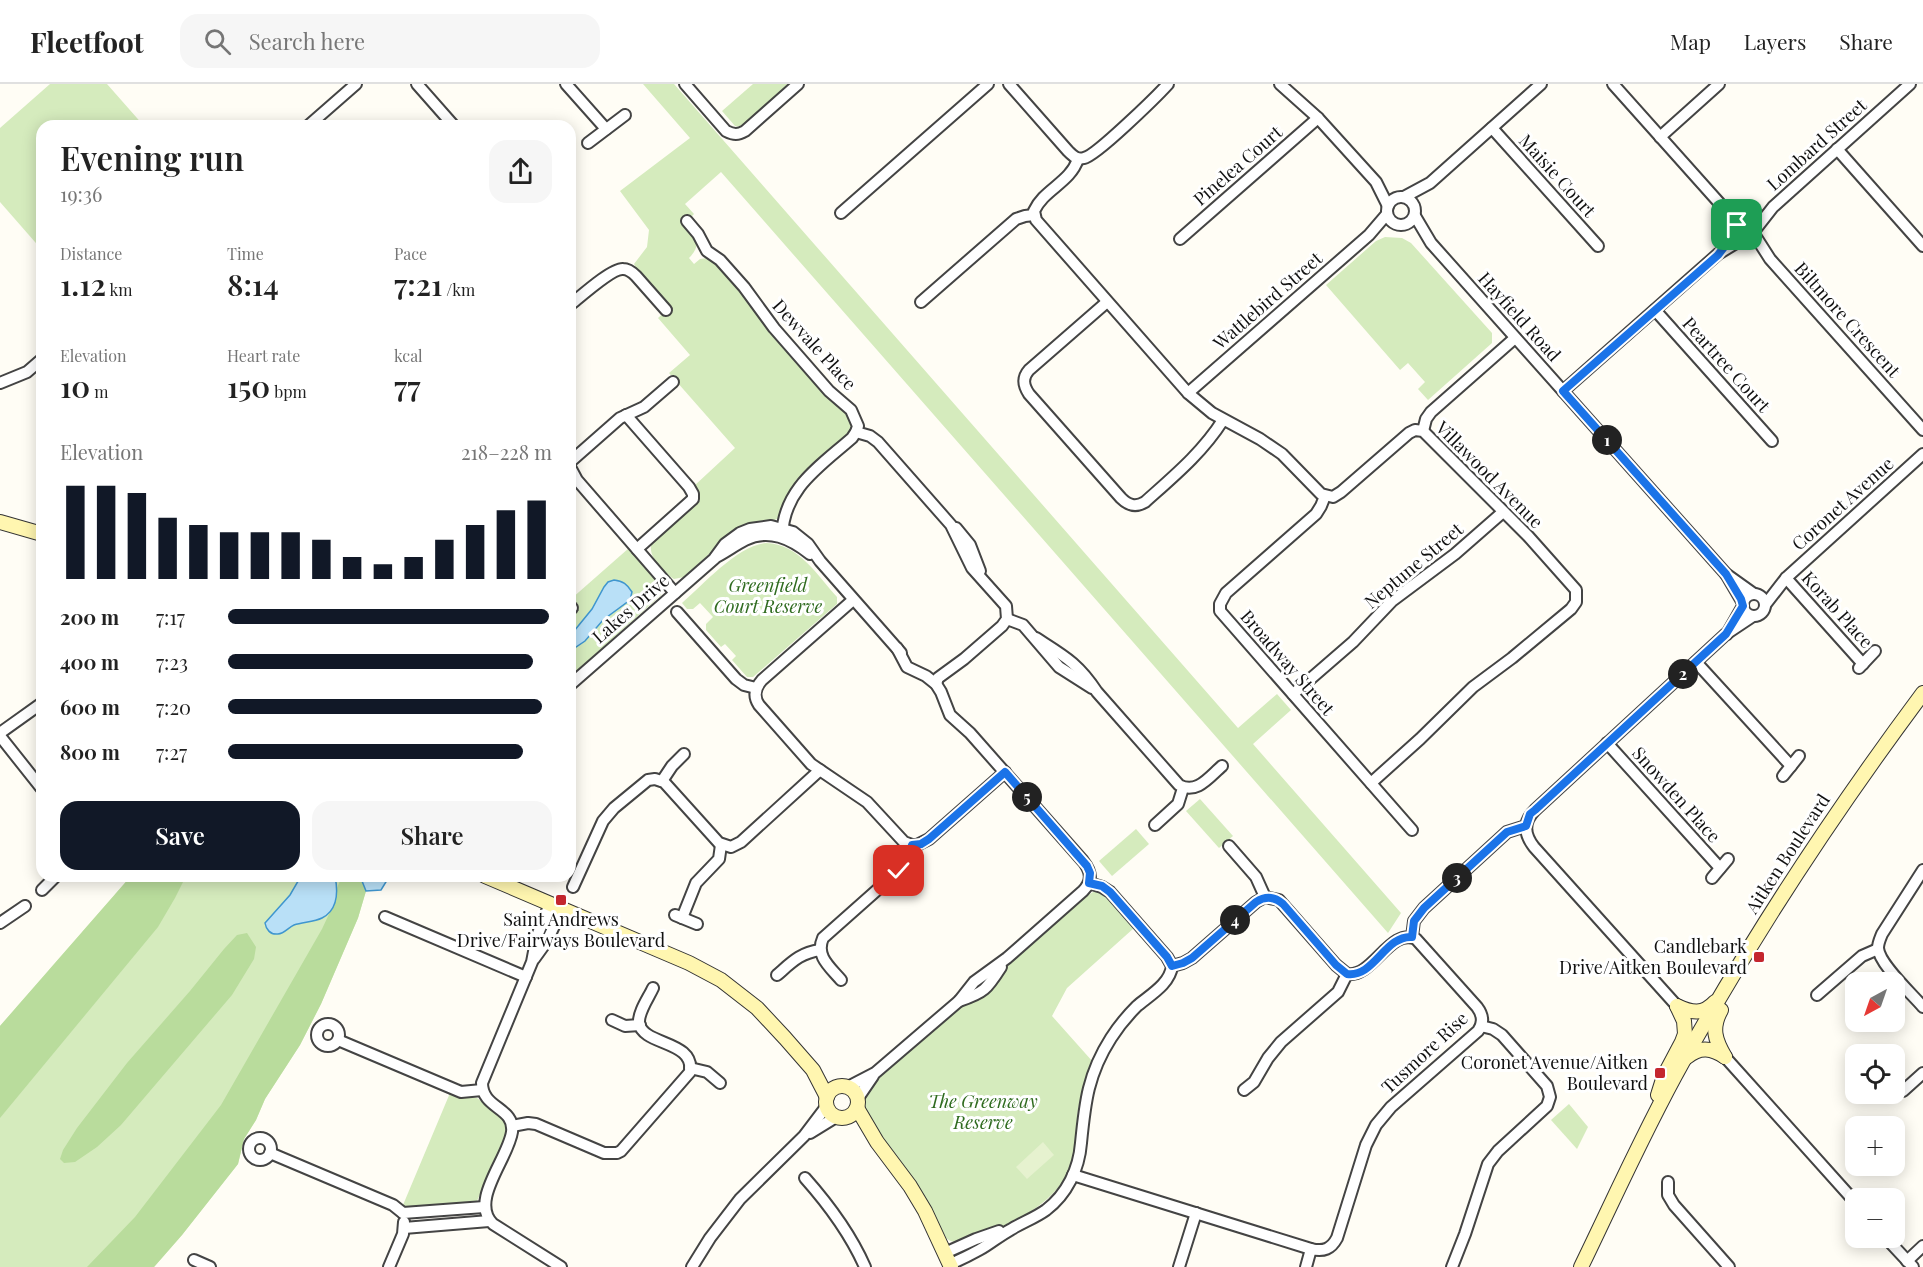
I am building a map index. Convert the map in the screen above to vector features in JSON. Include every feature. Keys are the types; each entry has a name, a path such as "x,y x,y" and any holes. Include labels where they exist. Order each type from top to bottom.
{"main road":[{"path":"0,523 36,532"},
{"name":"Aitken Boulevard","path":"1581,1267 1652,1120 1721,995 1824,831 1923,693"},
{"path":"499,882 689,963 736,989 757,1008 813,1070 834,1110 877,1142"},
{"path":"1725,1057 1714,1035 1715,1023 1750,960 1778,901"},
{"path":"1677,1006 1698,1013 1710,1007 1721,995"},
{"path":"1652,1120 1664,1076 1684,1034 1684,1021 1677,1006"},
{"path":"1684,1060 1695,1052 1706,1049 1718,1052 1725,1057"},
{"path":"813,1070 856,1094 877,1142 910,1186 925,1211 949,1262"},
{"path":"834,1110 833,1089 843,1087"},
{"path":"834,1110 851,1116 858,1103"}],"street":[{"path":"315,120 356,84"},
{"path":"417,84 449,120"},
{"path":"566,84 606,129"},
{"path":"685,84 726,131 733,134 745,131 798,84"},
{"path":"840,213 988,84"},
{"path":"1009,84 1068,151 1078,159 1094,153 1146,107 1168,84"},
{"path":"1280,84 1318,118 1376,182 1411,201 1415,212"},
{"path":"1388,210 1391,202 1430,183 1541,84"},
{"name":"Biltmore Crescent","path":"1613,84 1923,430"},
{"path":"1660,137 1719,84"},
{"name":"Lombard Street","path":"1563,391 1910,84"},
{"path":"588,143 625,115"},
{"name":"Pinelea Court","path":"1180,239 1318,118"},
{"name":"Maisie Court","path":"1492,128 1598,246"},
{"path":"1837,149 1923,246"},
{"path":"1078,159 1072,172 1038,204 1034,215 1039,224 1188,393 1223,420 1270,446 1292,463 1325,496"},
{"path":"1376,182 1389,218 1400,225 1413,220 1430,183"},
{"name":"Wattlebird Street","path":"1188,393 1369,235 1388,210"},
{"name":"Hayfield Road","path":"1415,212 1431,243 1726,574 1743,605"},
{"path":"921,302 1012,222 1020,217 1034,215"},
{"name":"Dewvale Place","path":"687,221 698,234 707,251 720,260 774,328 829,391 851,410 856,421 856,432"},
{"name":"Wattlebird Street","path":"1369,235 1400,225"},
{"name":"Hayfield Road","path":"1400,225 1431,243"},
{"path":"576,300 614,272 623,269 632,272 666,310"},
{"path":"1107,302 1029,370 1025,375 1024,383 1029,394 1120,498 1132,506 1145,502 1196,456 1223,420"},
{"name":"Peartree Court","path":"1655,310 1772,441"},
{"path":"1423,431 1426,419 1431,412 1515,338"},
{"path":"0,383 27,372 36,365"},
{"path":"576,457 613,424 644,407 673,382"},
{"path":"626,415 689,486 693,494 693,499 637,549"},
{"name":"Villawood Avenue","path":"1325,496 1333,497 1341,492 1409,433 1415,430 1423,431 1576,590 1576,602 1571,609 1473,687 1371,783"},
{"path":"856,432 870,436 878,442 951,525 968,562 1006,606 1007,620 1002,626 939,682 907,667 897,648 820,561 783,532 782,522 797,488 856,432"},
{"name":"Coronet Avenue","path":"1765,605 1786,578 1923,454"},
{"path":"576,478 675,592"},
{"name":"Broadway Street","path":"1325,496 1316,514 1226,592 1220,604 1220,610 1412,830"},
{"name":"Neptune Street","path":"1293,694 1353,642 1397,596 1455,554 1503,512"},
{"name":"Lakes Drive","path":"576,680 714,559 752,537 783,532"},
{"name":"Hayfield Road","path":"1726,574 1755,594"},
{"name":"Coronet Avenue","path":"1755,594 1786,578"},
{"name":"Korab Place","path":"1786,578 1861,667 1875,651"},
{"path":"1677,1006 1534,847 1526,831 1530,814 1726,634 1753,616 1760,614 1765,605 1763,598 1755,594 1746,597 1726,634"},
{"path":"854,600 762,680 756,688 755,698 759,705 806,759 867,802 901,839 912,845 921,844 929,839 1005,772"},
{"path":"1743,605 1746,613 1753,616"},
{"path":"678,612 736,679 744,685 756,688"},
{"path":"1007,620 1020,623 1036,638 1059,667 1097,692 1183,788 1197,787 1222,766"},
{"path":"1696,662 1791,766"},
{"path":"858,1103 875,1074 959,1001 979,995 1007,958 1083,891 1089,883 1090,873 1087,866 1005,772 950,715 939,682"},
{"path":"36,707 0,734 36,781"},
{"name":"Snowden Place","path":"1607,743 1720,868"},
{"path":"662,781 668,770 684,754"},
{"path":"1783,776 1799,756"},
{"path":"576,879 598,829 608,814 645,782 655,779 662,781 722,845 731,847 741,842 820,770"},
{"path":"1155,825 1178,804 1183,788"},
{"path":"1172,966 1188,961 1256,902 1265,897 1275,898 1283,904 1336,965 1347,974 1359,973 1398,940 1412,937 1417,916 1501,839 1526,831"},
{"path":"697,924 679,916 696,883 719,859 722,845"},
{"path":"841,980 823,959 820,950 821,943 826,934 903,867 912,845"},
{"path":"1229,846 1256,877 1265,897"},
{"name":"Snowden Place","path":"1712,878 1728,859"},
{"path":"1923,870 1878,944 1883,962 1923,1007"},
{"path":"42,890 50,882"},
{"path":"573,886 575,882"},
{"path":"949,1262 976,1239 1035,1217 1053,1203 1068,1184 1080,1150 1087,1093 1097,1064 1112,1037 1129,1014 1167,980 1172,966 1167,957 1110,892 1102,886 1089,883"},
{"path":"0,923 25,906"},
{"path":"556,906 537,936 532,962 484,1077 482,1090 489,1101 506,1114 512,1126 510,1138 486,1196 484,1207 489,1221 548,1264 561,1267"},
{"path":"384,917 526,977"},
{"name":"Tusmore Rise","path":"1311,1249 1327,1250 1337,1238 1366,1145 1383,1116 1481,1026 1482,1017 1477,1007 1421,943 1412,937"},
{"path":"1816,995 1862,956 1878,949"},
{"path":"777,975 801,955 820,950"},
{"path":"1245,1090 1254,1082 1268,1058 1281,1042 1339,991 1347,974"},
{"path":"512,1126 536,1124 604,1153 616,1154 624,1148 652,1113 684,1080 690,1068 690,1062 683,1052 646,1033 640,1025 640,1016 653,988"},
{"path":"612,1020 625,1026 640,1025"},
{"path":"1452,1267 1466,1234 1488,1164 1498,1151 1543,1111 1550,1096 1547,1086 1502,1035 1493,1029 1481,1026"},
{"path":"338,1040 461,1092 482,1090"},
{"path":"1725,1057 1845,1191"},
{"path":"690,1068 707,1072 720,1083"},
{"path":"1905,1089 1923,1073"},
{"path":"843,1087 875,1074"},
{"path":"692,1267 710,1238 740,1199 834,1110"},
{"path":"270,1153 393,1205 403,1213 484,1207"},
{"path":"1073,1175 1311,1249 1306,1267"},
{"path":"805,1178 835,1214 865,1267"},
{"path":"1668,1182 1668,1195 1674,1205 1729,1267"},
{"path":"388,1267 404,1228 403,1213"},
{"path":"1179,1267 1196,1213"},
{"path":"404,1228 489,1221"},
{"path":"1895,1248 1910,1264 1923,1246"},
{"path":"194,1260 210,1267"}],"green space":[{"path":"50,84 107,84 139,120 36,120 36,243 0,202 0,128"},
{"path":"643,84 674,84 1238,728 1277,694 1291,710 1253,744 1401,913 1388,933 721,172 685,204 694,214 684,224 696,241 696,249 689,258 694,264 700,259 707,258 716,263 746,298 771,333 822,391 847,413 852,426 847,434 796,480 779,518 720,544 684,577 674,579 661,569 654,560 651,545 698,500 698,493 694,486 735,448 669,373 690,355 658,318 669,308 640,275 634,264 647,247 649,230 620,191 690,138"},
{"path":"753,84 789,84 742,127 735,126 722,111"},
{"path":"1385,237 1402,238 1411,243 1492,333 1492,343 1428,400 1418,389 1425,382 1408,363 1400,370 1326,285 1376,241"},
{"name":"Greenfield Court Reserve","path":"766,543 778,545 798,555 837,597 837,604 753,677 747,677 732,660 736,656 725,644 721,647 706,630 706,624 713,617 700,603 693,609 687,609 682,603 732,558"},
{"path":"629,548 660,584 662,591 661,595 576,672 576,610 578,608 576,595"},
{"path":"1200,799 1233,836 1219,848 1186,811"},
{"path":"1136,829 1149,844 1112,876 1099,861"},
{"path":"126,882 362,882 366,891 358,918 321,1004 300,1045 265,1099 244,1139 238,1164 154,1267 0,1267 0,1026"},
{"path":"126,882 183,882 158,927 0,1118 0,1026"},
{"path":"340,882 362,882 366,891 358,918 321,1004 300,1045 265,1099 244,1139 238,1164 154,1267 87,1267 135,1217 221,1105 322,929 336,899"},
{"name":"The Greenway Reserve","path":"1095,891 1111,901 1134,928 1067,988 1052,1016 1093,1062 1079,1104 1076,1147 1072,1164 1065,1179 1055,1191 1030,1212 1000,1228 970,1240 950,1241 946,1238 908,1172 866,1117 863,1096 879,1077 1083,898"},
{"path":"247,933 256,947 254,959 232,995 121,1125 97,1147 75,1162 64,1163 60,1159 63,1150 127,1063 224,949 237,935"},
{"path":"450,1093 477,1098 500,1116 506,1125 506,1135 477,1201 409,1209 403,1205"},
{"path":"1569,1104 1588,1127 1577,1149 1551,1120"},
{"path":"1043,1142 1054,1155 1027,1179 1016,1167"}],"water":[{"path":"614,580 622,582 632,592 630,600 603,620 585,641 576,647 576,629 592,609 608,582"},
{"path":"298,882 336,882 336,900 327,915 294,925 280,934 271,933 265,923 290,895"},
{"path":"362,882 386,882 381,890 366,891"}],"place":[{"name":"Saint Andrews Drive/Fairways Boulevard","path":"561,900"},
{"name":"Candlebark Drive/Aitken Boulevard","path":"1759,957"},
{"name":"Coronet Avenue/Aitken Boulevard","path":"1660,1073"}],"route":[{"path":"899,871 907,861 912,845 921,844 929,839 1005,772 1087,866 1090,873 1089,883 1102,886 1110,892 1167,957 1172,966 1188,961 1256,902 1265,897 1279,900 1336,965 1347,974 1359,973 1398,940 1412,937 1414,921 1424,908 1507,832 1526,826 1530,814 1726,634 1743,606 1726,574 1563,391 1718,255 1735,233 1737,225"}]}
